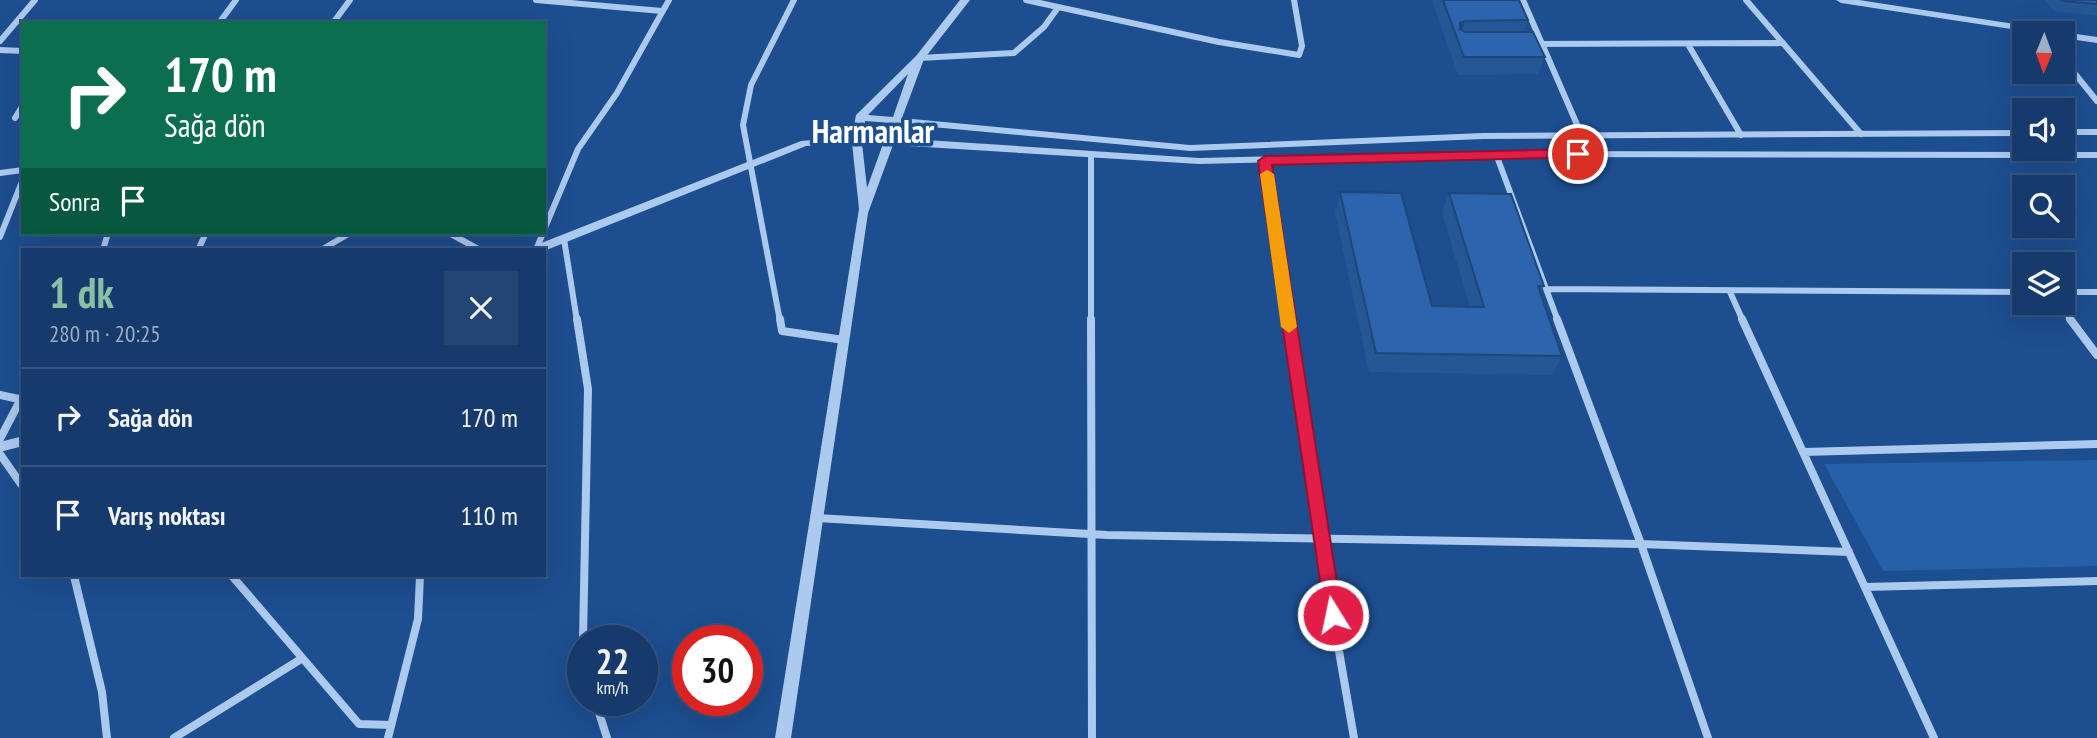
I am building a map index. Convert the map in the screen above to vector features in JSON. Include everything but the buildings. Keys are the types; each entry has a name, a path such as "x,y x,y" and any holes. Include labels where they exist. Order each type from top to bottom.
{"street":[{"path":"0,41 35,0"},
{"path":"220,21 236,0"},
{"path":"334,21 350,0"},
{"path":"536,0 662,11"},
{"path":"546,227 578,149 617,93 669,0"},
{"path":"794,0 751,85 743,125 748,166 782,331 844,340"},
{"path":"863,213 857,139 860,117 919,58 965,0"},
{"path":"1026,0 1057,9 1299,55 1302,46 1294,0"},
{"path":"1523,0 1583,136"},
{"path":"1746,0 1861,134"},
{"path":"1841,0 2012,27"},
{"path":"919,58 1014,53 1044,27 1057,9"},
{"path":"2076,37 2097,40"},
{"path":"1519,44 1658,43 1689,46 1783,43"},
{"path":"1689,46 1741,135"},
{"path":"0,50 21,51"},
{"path":"783,738 863,213 894,120 919,58"},
{"path":"2076,75 2097,101"},
{"path":"15,118 21,108"},
{"path":"860,117 1190,148 1583,136 2012,133"},
{"path":"2075,132 2097,132"},
{"path":"541,248 805,143 857,139 1091,155 1265,161 1496,154 2097,155"},
{"path":"1496,154 1641,544 1708,738"},
{"path":"1091,155 1092,738"},
{"path":"1265,161 1320,541 1354,738"},
{"path":"0,173 21,170"},
{"path":"0,237 21,184"},
{"path":"324,248 345,235"},
{"path":"453,235 476,248"},
{"path":"564,239 588,389 583,625"},
{"path":"1548,289 2012,292"},
{"path":"1730,292 1934,738"},
{"path":"2075,292 2097,292"},
{"path":"2067,315 2097,355"},
{"path":"0,395 21,398"},
{"path":"0,439 21,400"},
{"path":"0,447 21,442"},
{"path":"1803,452 2097,444"},
{"path":"0,454 21,484"},
{"path":"817,518 1091,534 1320,541 1641,544 1849,552"},
{"path":"74,577 102,692 107,738"},
{"path":"233,577 359,724 391,725"},
{"path":"388,738 418,619 420,577"},
{"path":"1865,587 2097,581"},
{"path":"174,738 301,659"},
{"path":"600,716 607,738"}],"shaded area":[{"path":"2097,460 2097,566 1883,571 1824,464"}],"slow traffic":[{"path":"1267,174 1289,327"}],"district":[{"name":"Harmanlar","path":"873,131"}],"route":[{"path":"1333,615 1265,161 1578,154"}]}
